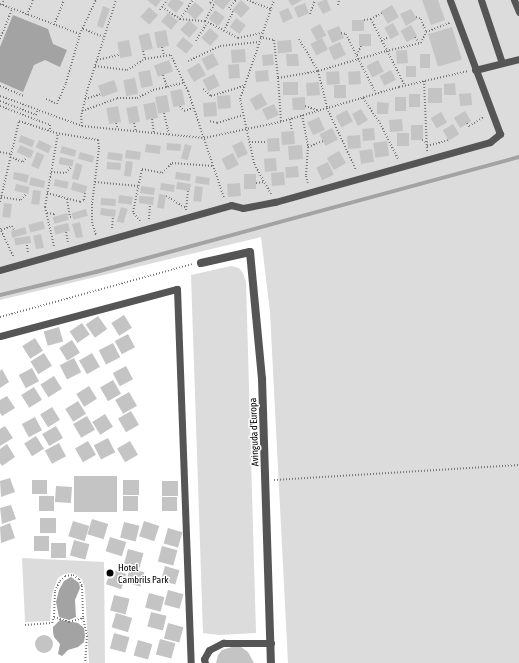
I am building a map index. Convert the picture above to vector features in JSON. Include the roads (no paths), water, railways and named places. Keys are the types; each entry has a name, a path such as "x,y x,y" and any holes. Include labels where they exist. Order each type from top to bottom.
{"street":[{"name":"Avinguda d'Europa","path":"201,263 250,252 262,379 271,663"}],"lane":[{"path":"0,270 227,206 232,205 243,208 275,202 490,142 500,134 450,0"},
{"path":"481,0 502,63"},
{"path":"514,0 519,12"},
{"path":"475,70 519,59"},
{"path":"0,336 177,289 191,663"},
{"path":"205,663 204,659 210,650 223,643 271,643"}],"waterway":[{"path":"0,295 96,272 519,157"}],"place":[{"name":"Hotel Cambrils Park","path":"110,573"}]}
